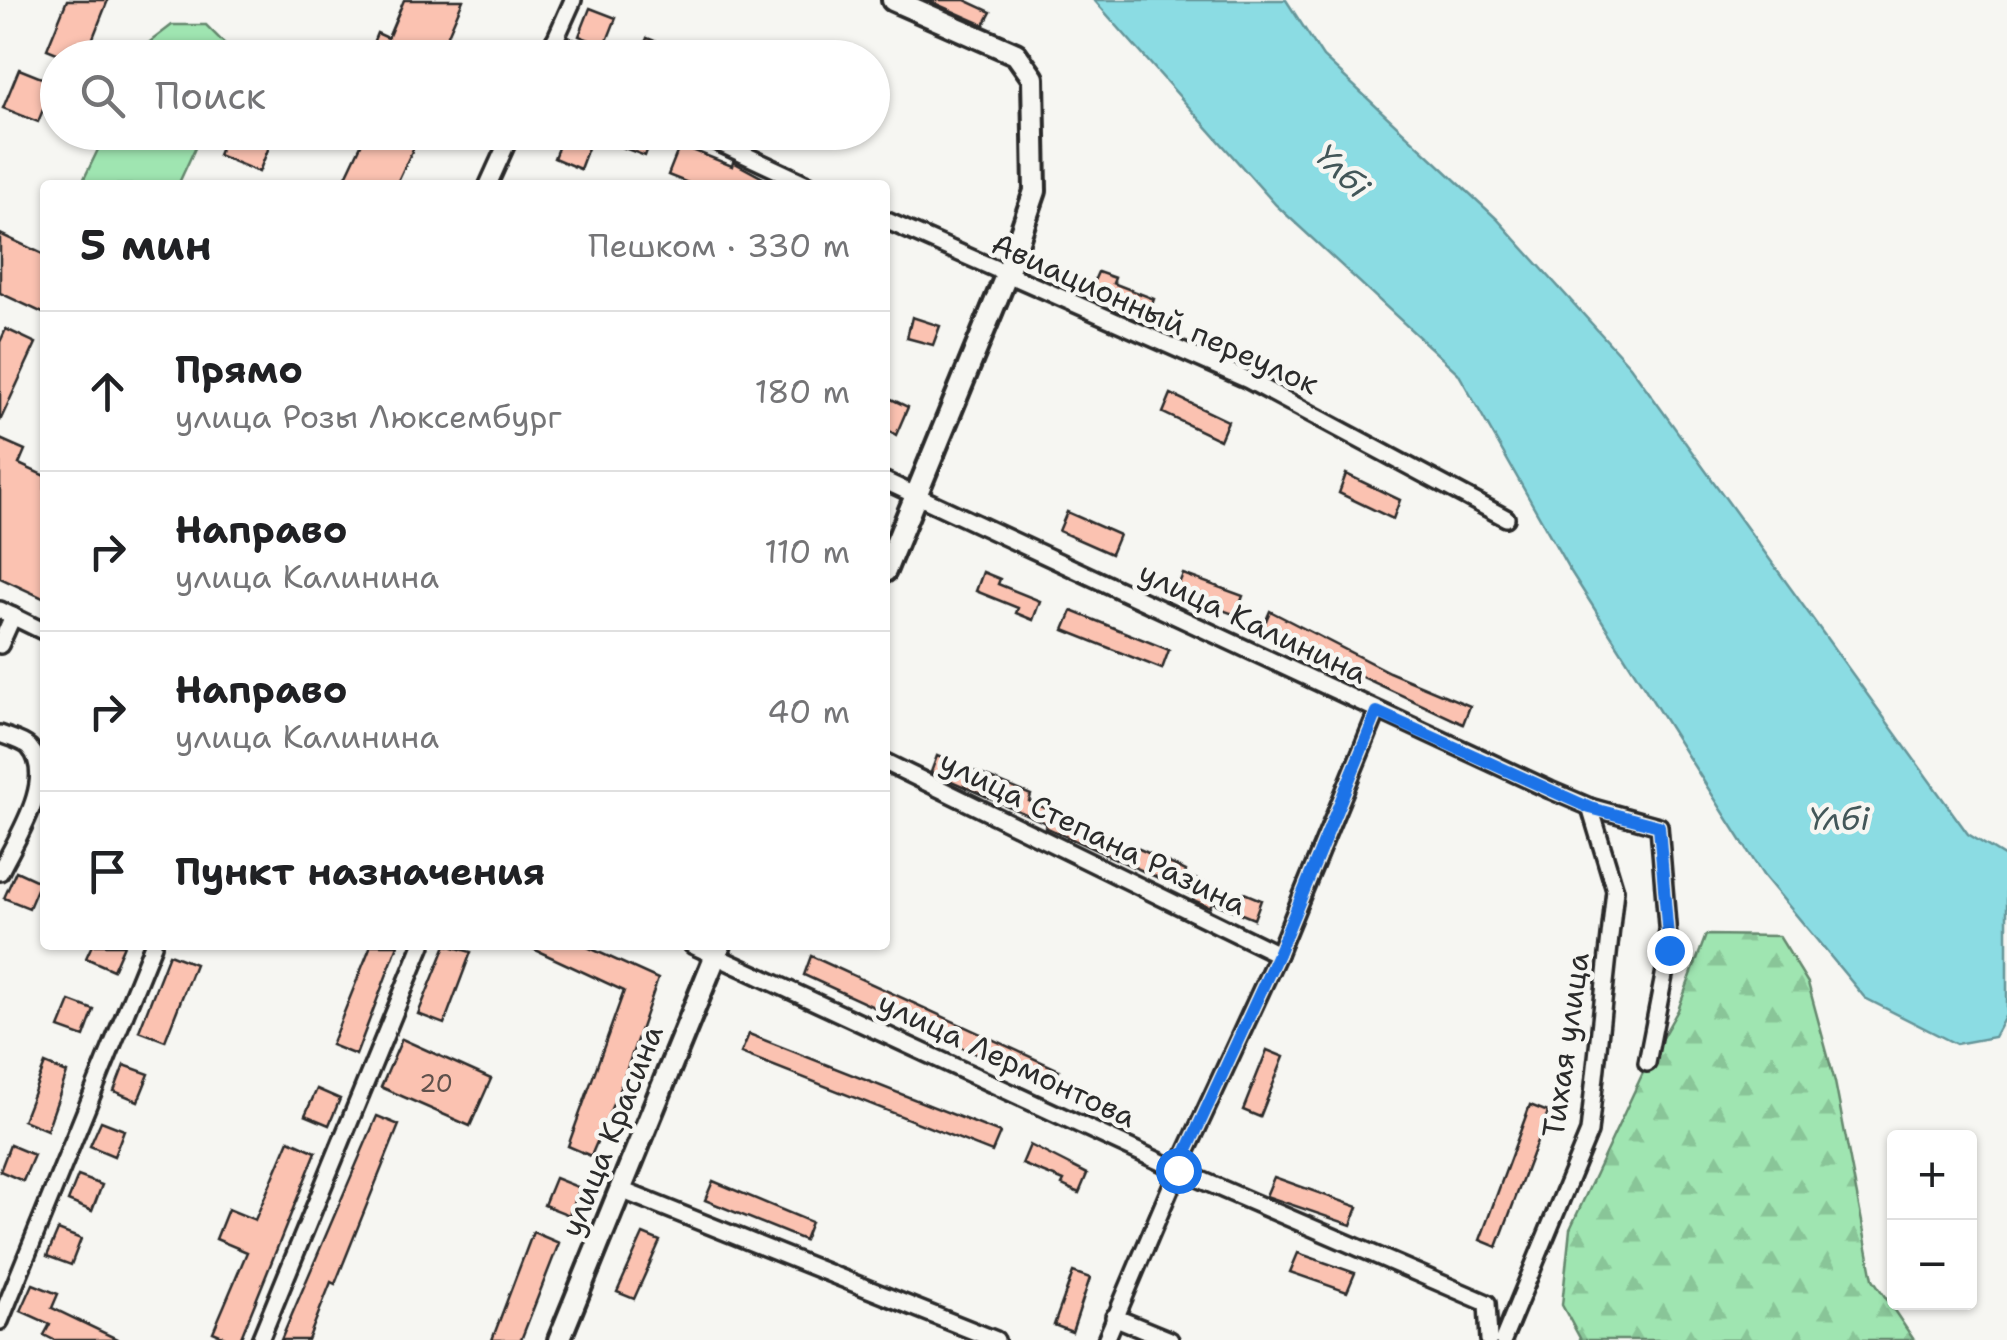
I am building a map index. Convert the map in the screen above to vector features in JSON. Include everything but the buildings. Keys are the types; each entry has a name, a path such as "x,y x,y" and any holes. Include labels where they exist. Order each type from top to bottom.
{"street":[{"path":"554,40 572,0"},
{"path":"890,560 1006,276 1035,191 1033,78 1016,54 893,0"},
{"path":"490,180 504,150"},
{"path":"734,150 798,180"},
{"name":"Авиационный переулок","path":"890,222 1248,380 1506,518"},
{"name":"улица Калинина","path":"890,483 1590,808 1659,826 1669,950 1647,1063"},
{"path":"0,645 6,613 40,630"},
{"path":"1106,1340 1178,1170 1278,954 1377,712"},
{"path":"0,734 28,746 38,764 38,788 0,872"},
{"name":"улица Степана Разина","path":"890,764 1278,954"},
{"name":"Тихая улица","path":"1503,1340 1588,1132 1615,890 1590,808"},
{"path":"0,1321 151,950"},
{"path":"260,1340 420,950"},
{"name":"улица Лермонтова","path":"718,950 1178,1170 1487,1303 1489,1340"},
{"name":"улица Красина","path":"559,1340 718,950"},
{"path":"621,1190 996,1340"},
{"path":"1114,1317 1170,1340"}],"green space":[{"path":"172,25 206,25 221,40 152,40"},
{"path":"98,150 194,150 180,180 83,180"},
{"path":"1706,935 1779,936 1808,983 1835,1082 1873,1279 1887,1300 1887,1310 1894,1310 1914,1340 1581,1340 1562,1305 1570,1229 1647,1064 1678,1010"}],"water":[{"name":"Үлбі","path":"1094,0 1286,0 1323,57 1497,219 1630,366 1968,834 2007,858 2007,1013 1994,1037 1956,1044 1865,998 1763,875 1568,567 1458,373 1276,205"}],"route":[{"path":"1178,1170 1278,954 1377,712 1590,808 1659,826 1669,950"}]}
